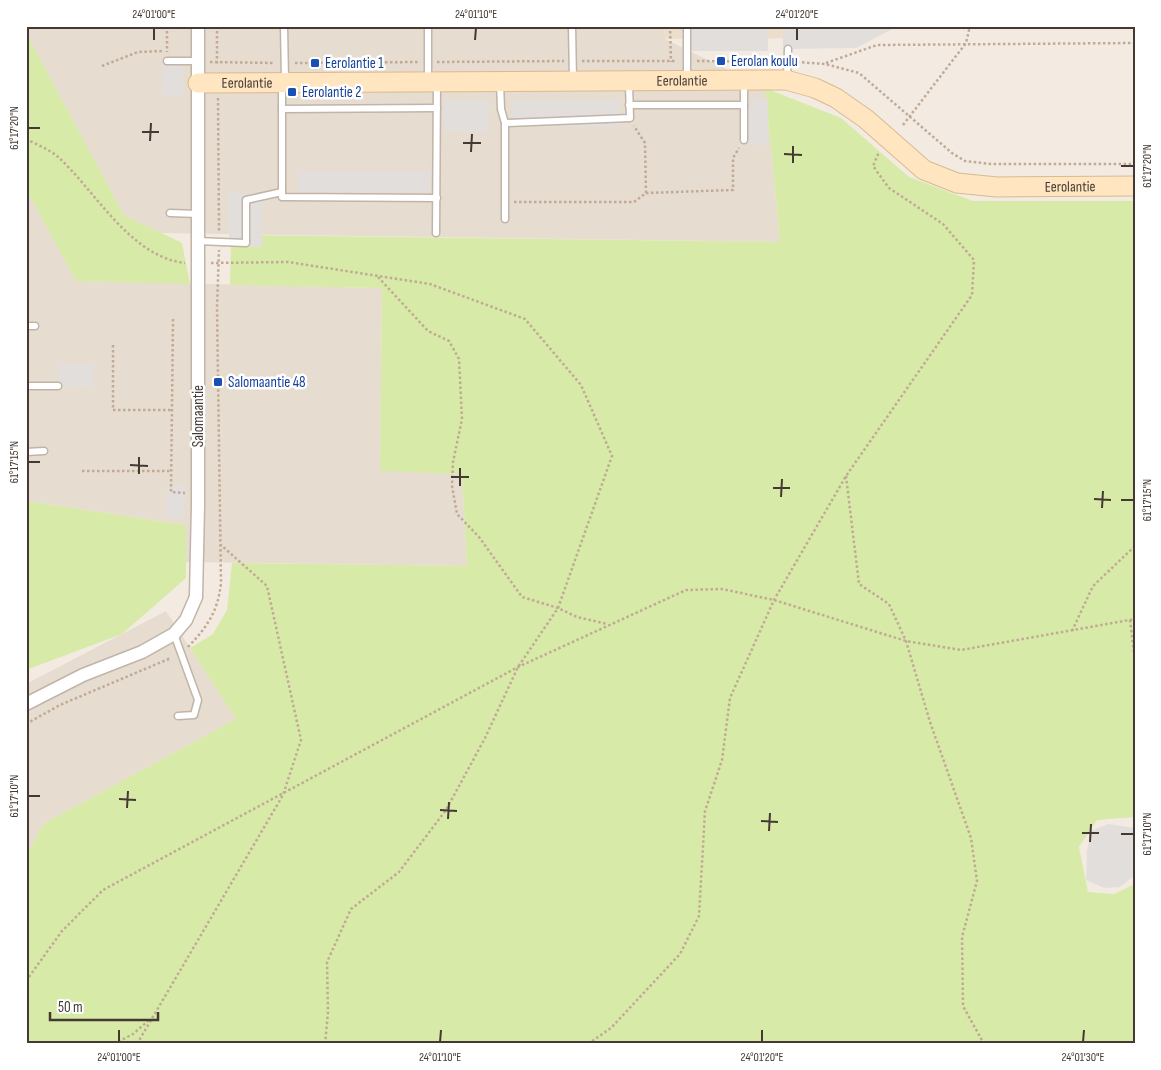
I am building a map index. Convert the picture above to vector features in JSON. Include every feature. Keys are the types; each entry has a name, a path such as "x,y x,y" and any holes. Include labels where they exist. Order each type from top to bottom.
{"street":[{"name":"Salomaantie","path":"26,704 83,675 142,652 174,634 186,620 196,597 198,493 198,26"},
{"name":"Eerolantie","path":"198,83 786,80 815,88 836,98 866,119 924,170 957,183 997,187 1135,186"}],"lane":[{"path":"284,26 282,197 437,198"},
{"path":"428,26 437,108 436,233"},
{"path":"572,26 573,81"},
{"path":"687,26 687,81"},
{"path":"786,80 788,49"},
{"path":"167,61 198,61"},
{"path":"744,80 744,140"},
{"path":"500,81 501,109 505,123 505,219"},
{"path":"505,123 630,118 628,81"},
{"path":"629,105 744,105"},
{"path":"282,109 437,108"},
{"path":"198,241 246,243 246,200 282,192"},
{"path":"170,213 198,214"},
{"path":"26,326 35,326"},
{"path":"26,386 58,386"},
{"path":"26,452 44,451"},
{"path":"174,634 198,700 194,715 178,716"}],"path":[{"path":"167,26 167,61"},
{"path":"670,26 672,61"},
{"path":"903,125 966,43 970,26"},
{"path":"825,64 877,45 1135,43"},
{"path":"102,66 138,52 167,51"},
{"path":"630,118 645,143 646,192"},
{"path":"26,138 56,155 132,236 160,257 182,263 198,264 288,262 430,284 525,319 580,385 612,456 558,608 518,667 485,738 446,810 399,872 351,909 327,962 328,1012 325,1044"},
{"path":"505,202 634,202 646,192 733,190 733,158 744,140"},
{"path":"588,1044 611,1028 680,954 699,916 705,811 722,760 730,698 774,600 846,476 972,295 974,260 944,224 889,188 873,166 879,151"},
{"path":"377,276 428,331 449,340 458,359 462,419 453,462 452,486 457,514 479,537 522,597 558,608 577,617 608,624"},
{"path":"173,319 171,492 219,493"},
{"path":"114,345 113,410 172,410"},
{"path":"82,471 171,471"},
{"path":"846,476 859,584 889,604 906,641 930,722 971,838 977,881 962,937 964,1006 984,1044"},
{"path":"136,1044 149,1020 165,998 283,795 301,740 267,586 221,546"},
{"path":"1072,631 1093,586 1135,546"},
{"path":"26,981 62,931 103,890 283,795 518,667 608,624 686,590 722,589 774,600 906,641 961,650 1135,619"},
{"path":"1130,620 1135,660"},
{"path":"114,1044 133,1034 149,1020"}],"shaded area":[{"path":"26,26 664,26 665,39 765,88 780,242 156,233 124,215 26,33"},
{"path":"664,26 884,26 830,38 665,39"},
{"path":"687,26 768,26 768,51 687,51"},
{"path":"783,26 898,26 856,48 783,49"},
{"path":"162,61 183,61 183,95 162,95"},
{"path":"744,99 768,99 767,145 744,145"},
{"path":"443,100 489,100 488,131 443,131"},
{"path":"512,100 619,100 619,127 512,127"},
{"path":"430,171 430,191 298,192 298,172"},
{"path":"26,189 76,281 382,288 380,470 462,474 467,566 184,562 186,525 26,501"},
{"path":"229,193 262,193 262,247 229,247"},
{"path":"58,364 93,364 93,387 58,386"},
{"path":"167,485 185,485 184,518 166,518"},
{"path":"166,611 236,719 43,824 26,857 26,684"},
{"path":"1108,824 1135,828 1135,875 1120,887 1104,888 1086,880 1087,851 1091,831"}],"green space":[{"path":"26,33 124,215 182,243 190,284 76,281 26,189"},
{"path":"765,88 841,118 909,177 973,201 1135,201 1135,817 1097,820 1079,847 1088,892 1114,894 1135,884 1135,1044 26,1044 26,857 43,824 236,719 190,648 213,634 227,610 232,563 467,566 462,474 380,471 382,288 230,285 231,235 780,242"},
{"path":"26,501 186,525 186,578 122,634 26,670"}],"place":[{"name":"Eerolan koulu","path":"721,61"},
{"name":"Eerolantie 1","path":"315,63"},
{"name":"Eerolantie 2","path":"292,92"},
{"name":"Salomaantie 48","path":"218,382"}]}
